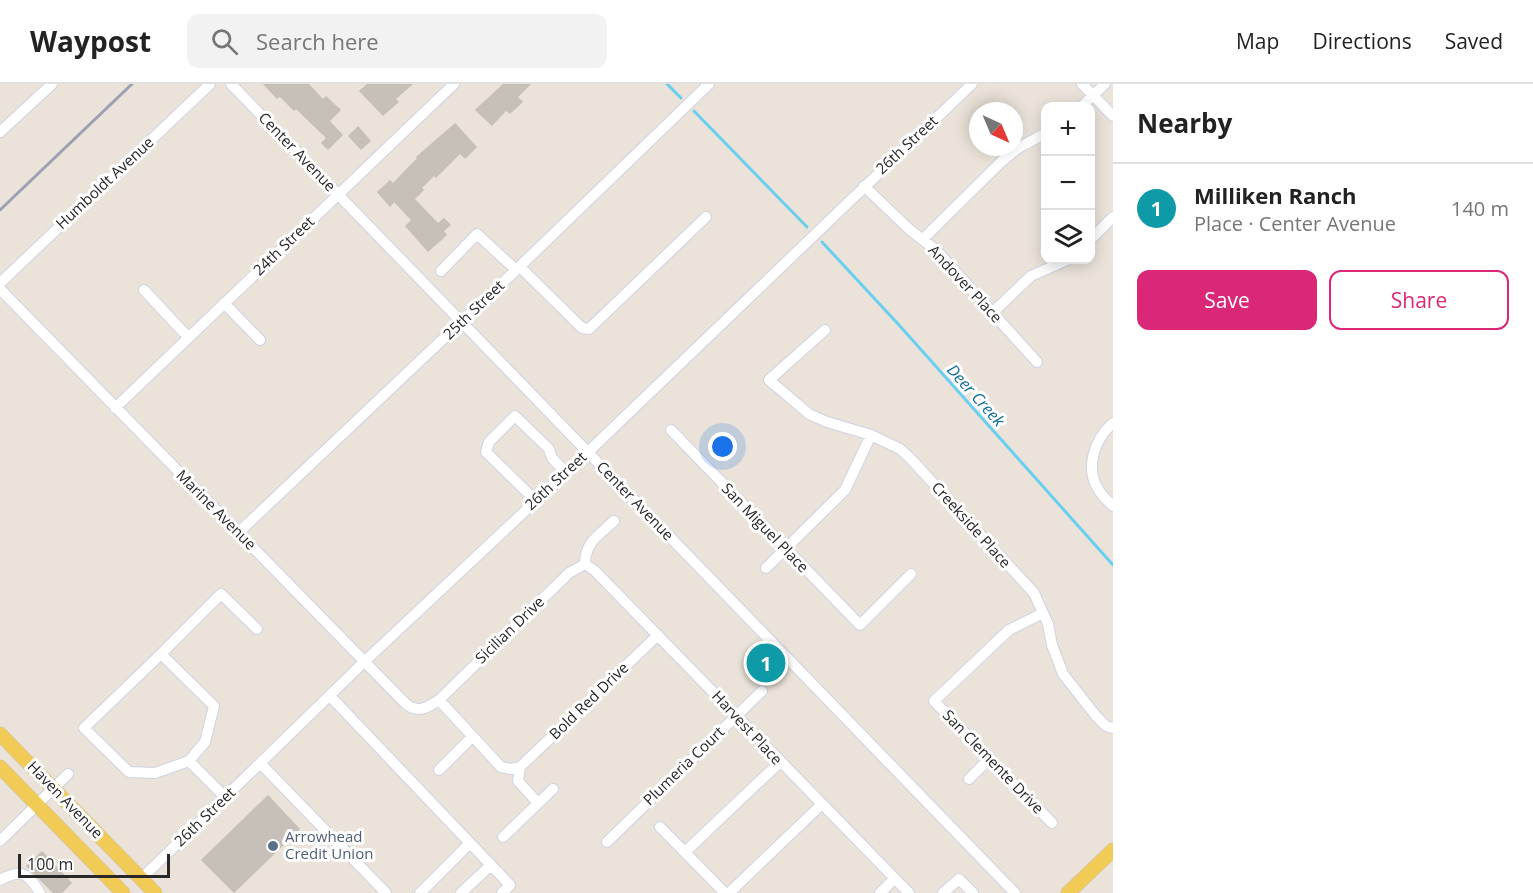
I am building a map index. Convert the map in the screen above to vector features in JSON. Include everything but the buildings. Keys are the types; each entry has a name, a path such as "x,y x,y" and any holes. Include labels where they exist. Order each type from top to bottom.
{"main road":[{"name":"Haven Avenue","path":"0,734 155,893"},
{"name":"Haven Avenue","path":"0,767 123,893"},
{"path":"1068,893 1113,850"}],"street":[{"path":"0,132 51,84"},
{"name":"Humboldt Avenue","path":"0,282 210,84"},
{"name":"Center Avenue","path":"231,84 1015,893"},
{"name":"24th Street","path":"115,408 454,84"},
{"name":"25th Street","path":"238,533 709,84"},
{"name":"26th Street","path":"141,879 365,661 566,473 972,84"},
{"path":"1082,84 1113,117"},
{"path":"1086,102 1105,84"},
{"path":"922,239 1002,161 1018,148 1041,136"},
{"name":"Andover Place","path":"864,186 910,230 936,250 1037,362"},
{"path":"441,271 477,234 518,268 582,328 589,328 706,217"},
{"path":"1095,235 1113,217"},
{"path":"992,313 1031,276 1058,264"},
{"name":"Marine Avenue","path":"0,289 410,707 422,709 439,700"},
{"path":"144,290 188,337"},
{"path":"224,303 260,340"},
{"name":"Creekside Place","path":"825,330 769,380 809,414 827,422 871,435 900,449 910,458 1034,593 1063,674 1096,716 1107,726 1113,728"},
{"path":"536,501 486,452 489,442 515,416 549,449 552,458 566,473"},
{"path":"1113,423 1098,440 1093,456 1093,472 1098,491 1113,506"},
{"name":"San Miguel Place","path":"671,430 860,625 911,574"},
{"path":"766,568 845,490 871,435"},
{"path":"585,564 588,546 614,521"},
{"name":"Harvest Place","path":"585,564 595,571 909,893"},
{"name":"Sicilian Drive","path":"439,700 568,573 585,564"},
{"path":"161,654 214,706 206,742 189,761 155,773 129,772 84,728 221,594 257,629"},
{"name":"San Clemente Drive","path":"1043,613 1009,630 934,701 1052,823"},
{"name":"Bold Red Drive","path":"520,768 658,635"},
{"name":"Plumeria Court","path":"607,842 762,690"},
{"path":"330,696 510,885 502,893"},
{"path":"439,700 501,767 520,768 518,781 538,803"},
{"path":"439,770 472,737"},
{"path":"969,779 990,758"},
{"path":"189,761 225,797"},
{"path":"685,852 779,762"},
{"path":"260,763 387,893"},
{"path":"0,841 68,774"},
{"path":"503,837 553,789"},
{"path":"660,826 727,893 821,805"},
{"path":"420,893 470,843"},
{"path":"461,893 491,865"},
{"path":"0,880 13,873 24,875 32,881 40,893"},
{"path":"880,893 894,879"},
{"path":"943,893 959,879 973,893"}],"waterway":[{"name":"Deer Creek","path":"667,84 681,98"},
{"name":"Deer Creek","path":"694,111 807,227"},
{"name":"Deer Creek","path":"822,242 1113,565"}],"railway":[{"path":"0,210 132,84"}],"place":[{"name":"Milliken Ranch","path":"766,663"},
{"name":"Arrowhead Credit Union","path":"273,846"}]}
